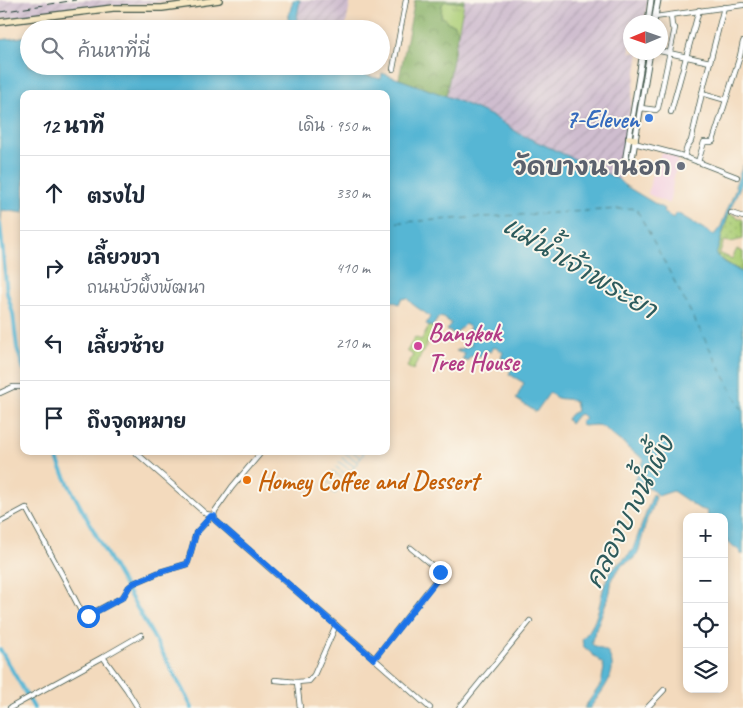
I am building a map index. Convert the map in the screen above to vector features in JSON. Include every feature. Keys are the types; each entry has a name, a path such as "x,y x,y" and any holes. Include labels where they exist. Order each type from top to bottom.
{"main road":[{"path":"0,22 113,8 162,8 220,0"}],"street":[{"path":"393,69 406,0"},
{"path":"649,15 651,0"},
{"path":"656,15 658,0"},
{"path":"668,16 699,10 743,5"},
{"path":"684,157 691,141 724,7"},
{"path":"671,112 699,10"},
{"path":"641,108 657,110 675,28 672,27 672,15"},
{"path":"698,162 704,142 713,141 743,42"},
{"path":"669,54 710,62"},
{"path":"633,140 642,60"},
{"path":"633,140 641,108 649,60"},
{"path":"702,93 726,100"},
{"path":"633,140 737,177"},
{"path":"731,213 743,217"},
{"path":"0,393 20,387"},
{"path":"139,455 206,514 214,514"},
{"path":"0,522 26,508 84,614 88,616 123,597 129,587 141,580 187,564 196,533 214,514 232,487 259,455"},
{"path":"214,514 215,520 430,708"},
{"path":"374,659 440,575 440,572 410,548"},
{"path":"460,708 530,620"},
{"path":"275,680 308,682 314,675 336,625"},
{"path":"10,708 141,635"},
{"path":"103,657 138,708"},
{"path":"296,682 300,708"},
{"path":"646,708 664,690"}],"shaded area":[{"path":"0,0 175,0 0,19"},
{"path":"300,0 351,0 347,20 297,20"},
{"path":"464,0 648,0 645,15 623,15 623,60 638,60 619,180 520,134 494,117 446,96"},
{"path":"661,152 678,157 669,204 648,194 653,169 656,163 658,163"}],"green space":[{"path":"415,0 464,0 464,3 446,1 442,4 441,15 447,22 455,25 458,32 446,96 399,79"},
{"path":"445,1 464,3 458,32 455,25 447,22 441,15 442,4"},
{"path":"729,213 743,220 743,239 731,242 724,241 718,257 716,255"},
{"path":"737,249 743,252 743,273 718,257 719,253 732,259"},
{"name":"Bangkok Tree House","path":"430,325 435,329 413,370 407,367 413,355 407,351 415,337 421,340"}],"water":[{"path":"293,0 300,0 297,20 287,20"},
{"name":"แม่น้ำเจ้าพระยา","path":"20,37 20,75 364,75 381,79 382,75 388,75 446,96 494,117 520,134 618,179 624,185 664,209 663,212 673,218 677,213 714,235 721,226 743,165 743,180 729,212 716,255 743,273 743,555 728,540 728,513 707,513 707,511 698,508 673,491 658,496 651,489 634,480 644,460 603,427 595,425 583,426 580,422 585,418 581,414 577,415 570,424 567,419 577,411 575,401 555,397 550,392 536,412 516,399 524,383 509,374 514,364 509,360 501,358 503,352 494,347 491,352 484,350 480,357 471,356 467,361 462,360 465,354 456,351 472,345 466,336 470,327 465,324 455,334 447,330 451,323 439,317 432,327 426,324 430,317 407,298 401,299 399,304 390,300 390,90 20,90 20,212 2,210 0,232 0,40"},
{"path":"653,494 656,497 647,519 638,553 633,559 622,565 612,578 610,592 592,640 593,645 608,652 612,662 611,676 590,708 584,708 601,684 604,668 602,663 583,646 582,639 596,618 609,573 633,549"}],"waterway":[{"path":"0,224 7,293 13,314 20,357"},
{"path":"56,455 78,503 192,708"},
{"path":"348,455 358,462"},
{"path":"357,455 361,458"},
{"path":"323,485 335,494 363,455"},
{"path":"342,458 354,466"},
{"path":"339,462 350,470"},
{"path":"336,467 347,475"},
{"path":"333,471 344,480"},
{"path":"330,476 341,485"},
{"path":"326,480 337,489"},
{"path":"0,649 34,708"}],"ferry route":[{"path":"390,223 636,208 743,412"}],"railway":[{"path":"0,12 76,0"}],"place":[{"name":"7-Eleven","path":"649,118"},
{"name":"วัดบางนานอก","path":"681,166"},
{"name":"Bangkok Tree House","path":"418,346"},
{"name":"Homey Coffee and Dessert","path":"247,480"}],"route":[{"path":"88,616 123,597 134,583 160,572 187,564 194,535 211,516 214,516 215,520 374,659 440,576 440,572"}],"water label":[{"name":"คลองบางน้ำผึ้ง","path":"629,512"}]}
